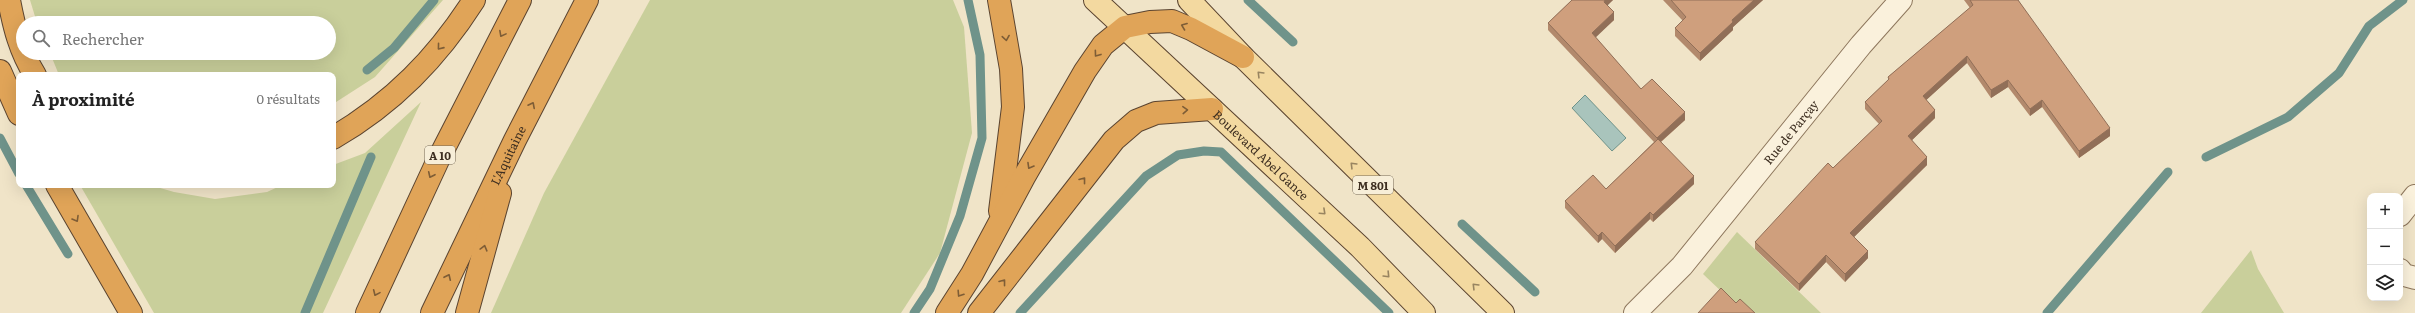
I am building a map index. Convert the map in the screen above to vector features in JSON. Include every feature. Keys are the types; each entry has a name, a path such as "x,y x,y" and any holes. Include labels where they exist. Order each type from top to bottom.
{"highway":[{"path":"9,0 16,35"},
{"path":"336,136 362,122 389,101 438,48 474,0"},
{"name":"A 10","path":"367,313 438,160 520,0"},
{"name":"L'Aquitaine","path":"432,313 515,140 587,0"},
{"path":"999,0 1011,70 1013,107 999,224"},
{"path":"947,313 972,274 1085,71 1103,45 1125,27 1150,22 1172,21 1191,29 1243,57"},
{"path":"25,60 33,72"},
{"path":"0,71 16,107"},
{"path":"979,313 1114,140 1136,121 1156,113 1212,109"},
{"path":"466,313 515,140"},
{"path":"59,188 131,313"}],"main road":[{"name":"Boulevard Abel Gance","path":"1096,0 1360,247 1424,313"},
{"name":"M 801","path":"1189,0 1243,57 1503,313"}],"street":[{"name":"Rue de Parçay","path":"1635,313 1682,266 1861,45 1900,0"},
{"path":"2403,211 2415,196"},
{"name":"Rue de Parçay","path":"1653,313 1682,266"},
{"path":"2403,274 2415,278"}],"green space":[{"path":"30,0 443,0 375,77 336,102 336,72 58,72 53,60 336,60 336,16 35,16"},
{"path":"650,0 953,0 964,27 972,133 940,253 901,313 491,313 544,193"},
{"path":"421,102 323,313 154,313 82,188 160,188 174,192 215,199 267,192 276,188 336,188 336,164 365,153"},
{"path":"1737,232 1821,313 1744,313 1703,274"},
{"path":"2251,250 2258,269 2284,313 2201,313"}],"water":[{"path":"1585,95 1626,138 1612,151 1572,108"}],"building":[{"path":"1572,0 1605,0 1604,2 1614,12 1592,33 1641,89 1652,79 1685,112 1657,138 1548,23"},
{"path":"1671,0 1754,0 1700,53 1675,28 1686,17"},
{"path":"1970,0 2018,0 2110,128 2079,151 2042,100 2030,109 2008,80 1991,90 1967,56 1923,96 1935,110 1908,136 1927,157 1850,233 1868,251 1845,274 1826,255 1799,284 1755,242 1828,163 1833,168 1882,121 1865,102 1889,79 1888,77 1973,5"},
{"path":"1658,139 1694,176 1653,215 1650,212 1615,246 1602,232 1598,236 1565,201 1593,175 1606,189"},
{"path":"1721,288 1736,303 1740,299 1755,313 1698,313"}],"waterway":[{"path":"367,70 394,48 434,0"},
{"path":"914,313 930,289 960,216 982,138 980,55 968,0"},
{"path":"1248,0 1293,42"},
{"path":"2206,157 2288,117 2339,73 2369,26 2403,0"},
{"path":"0,138 16,168"},
{"path":"1020,313 1146,176 1178,155 1204,151 1221,152 1389,313"},
{"path":"305,313 371,157"},
{"path":"2047,313 2168,172"},
{"path":"28,188 68,254"},
{"path":"1462,224 1535,292"}]}
